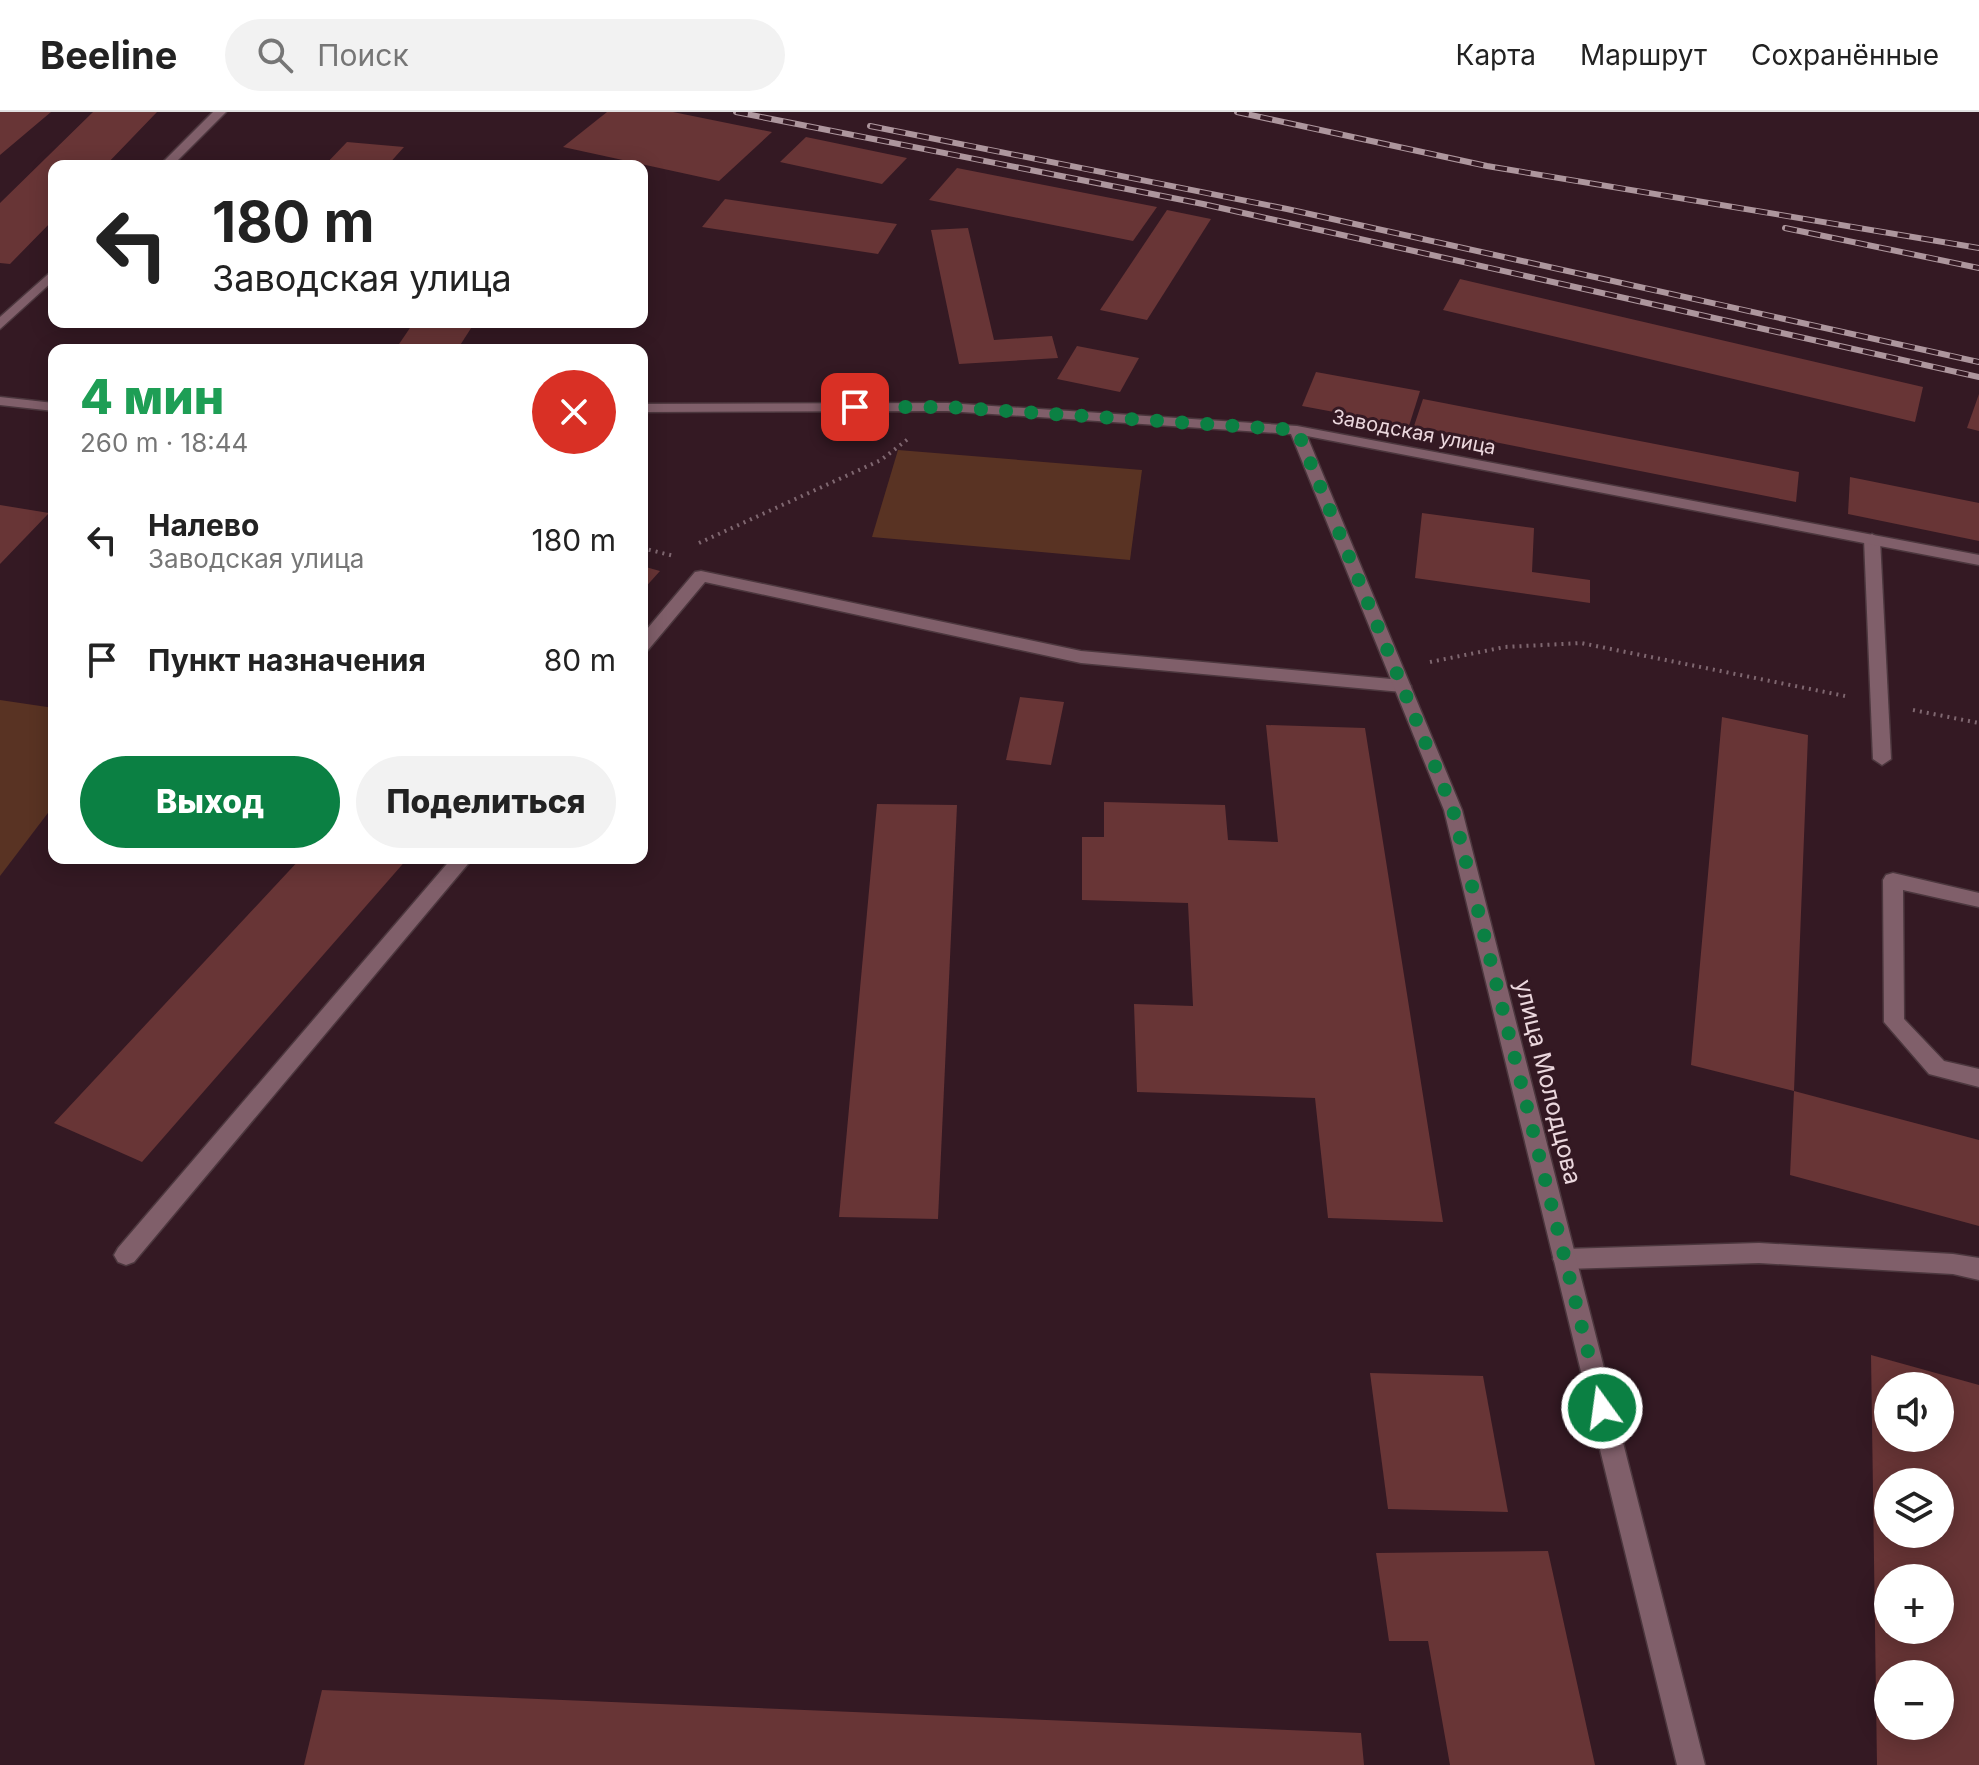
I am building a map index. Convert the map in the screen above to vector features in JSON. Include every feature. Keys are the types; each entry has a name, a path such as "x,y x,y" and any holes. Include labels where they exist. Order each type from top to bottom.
{"street":[{"path":"171,160 220,112"},
{"path":"0,325 48,279"},
{"path":"0,401 48,406"},
{"name":"Заводская улица","path":"648,408 947,407 1297,430 1979,560"},
{"name":"улица Молодцова","path":"1297,430 1453,810 1691,1765"},
{"path":"1872,539 1882,759"},
{"path":"648,639 701,576 1081,657 1399,678"},
{"path":"126,1255 458,864"},
{"path":"1979,900 1893,880 1894,1022 1937,1068 1979,1078"},
{"path":"1565,1259 1759,1253 1953,1264 1979,1269"}],"path":[{"path":"673,555 881,460 947,407"},
{"path":"1399,678 1492,648 1538,642 1581,643 1979,723"}],"shaded area":[{"path":"898,450 1142,470 1130,560 872,537"},
{"path":"0,700 48,707 48,813 0,876"}],"building":[{"path":"0,112 51,112 0,155"},
{"path":"93,112 157,112 111,160 48,160 48,225 10,264 0,263 0,203"},
{"path":"607,112 673,112 772,132 719,181 648,166 648,160 623,160 563,147"},
{"path":"806,137 907,158 882,184 780,162"},
{"path":"347,142 404,147 392,160 330,160"},
{"path":"957,168 1157,207 1133,241 929,200"},
{"path":"725,199 897,224 878,254 702,227"},
{"path":"1167,210 1211,219 1147,320 1100,310"},
{"path":"968,228 994,340 1052,336 1058,358 959,364 931,230"},
{"path":"1460,279 1923,387 1915,422 1443,310"},
{"path":"410,328 471,328 461,344 399,344"},
{"path":"1077,346 1139,358 1120,392 1057,379"},
{"path":"1316,372 1420,391 1409,426 1302,406"},
{"path":"1979,394 1979,431 1967,428"},
{"path":"1423,399 1799,472 1796,502 1414,426"},
{"path":"1850,477 1979,503 1979,541 1848,514"},
{"path":"0,505 48,513 48,514 0,564"},
{"path":"1422,513 1534,528 1532,572 1590,580 1590,603 1415,578"},
{"path":"648,568 660,571 648,584"},
{"path":"1020,697 1064,702 1051,765 1006,760"},
{"path":"1722,717 1808,735 1794,1091 1691,1065"},
{"path":"1266,725 1365,728 1443,1222 1328,1218 1315,1098 1137,1092 1134,1004 1193,1006 1188,903 1082,900 1082,837 1104,837 1104,802 1225,805 1228,840 1278,842"},
{"path":"877,804 957,805 938,1219 839,1217"},
{"path":"295,864 403,864 142,1162 54,1123"},
{"path":"1794,1091 1979,1140 1979,1226 1790,1175"},
{"path":"1871,1355 1932,1372 1874,1372 1874,1452 1954,1452 1954,1378 1979,1385 1979,1765 1877,1765 1877,1740 1954,1740 1954,1660 1875,1660 1875,1644 1954,1644 1954,1564 1874,1564"},
{"path":"1370,1373 1483,1376 1508,1512 1388,1509"},
{"path":"1548,1551 1595,1765 1450,1765 1428,1641 1389,1641 1376,1553"},
{"path":"322,1690 1361,1733 1364,1765 304,1765"}],"railway":[{"path":"736,112 1203,204 1979,377"},
{"path":"1237,112 1487,166 1979,248"},
{"path":"870,126 1287,209 1979,362"},
{"path":"1785,228 1979,268"}],"route":[{"path":"855,407 947,407 1297,430 1453,810 1602,1408"}]}
